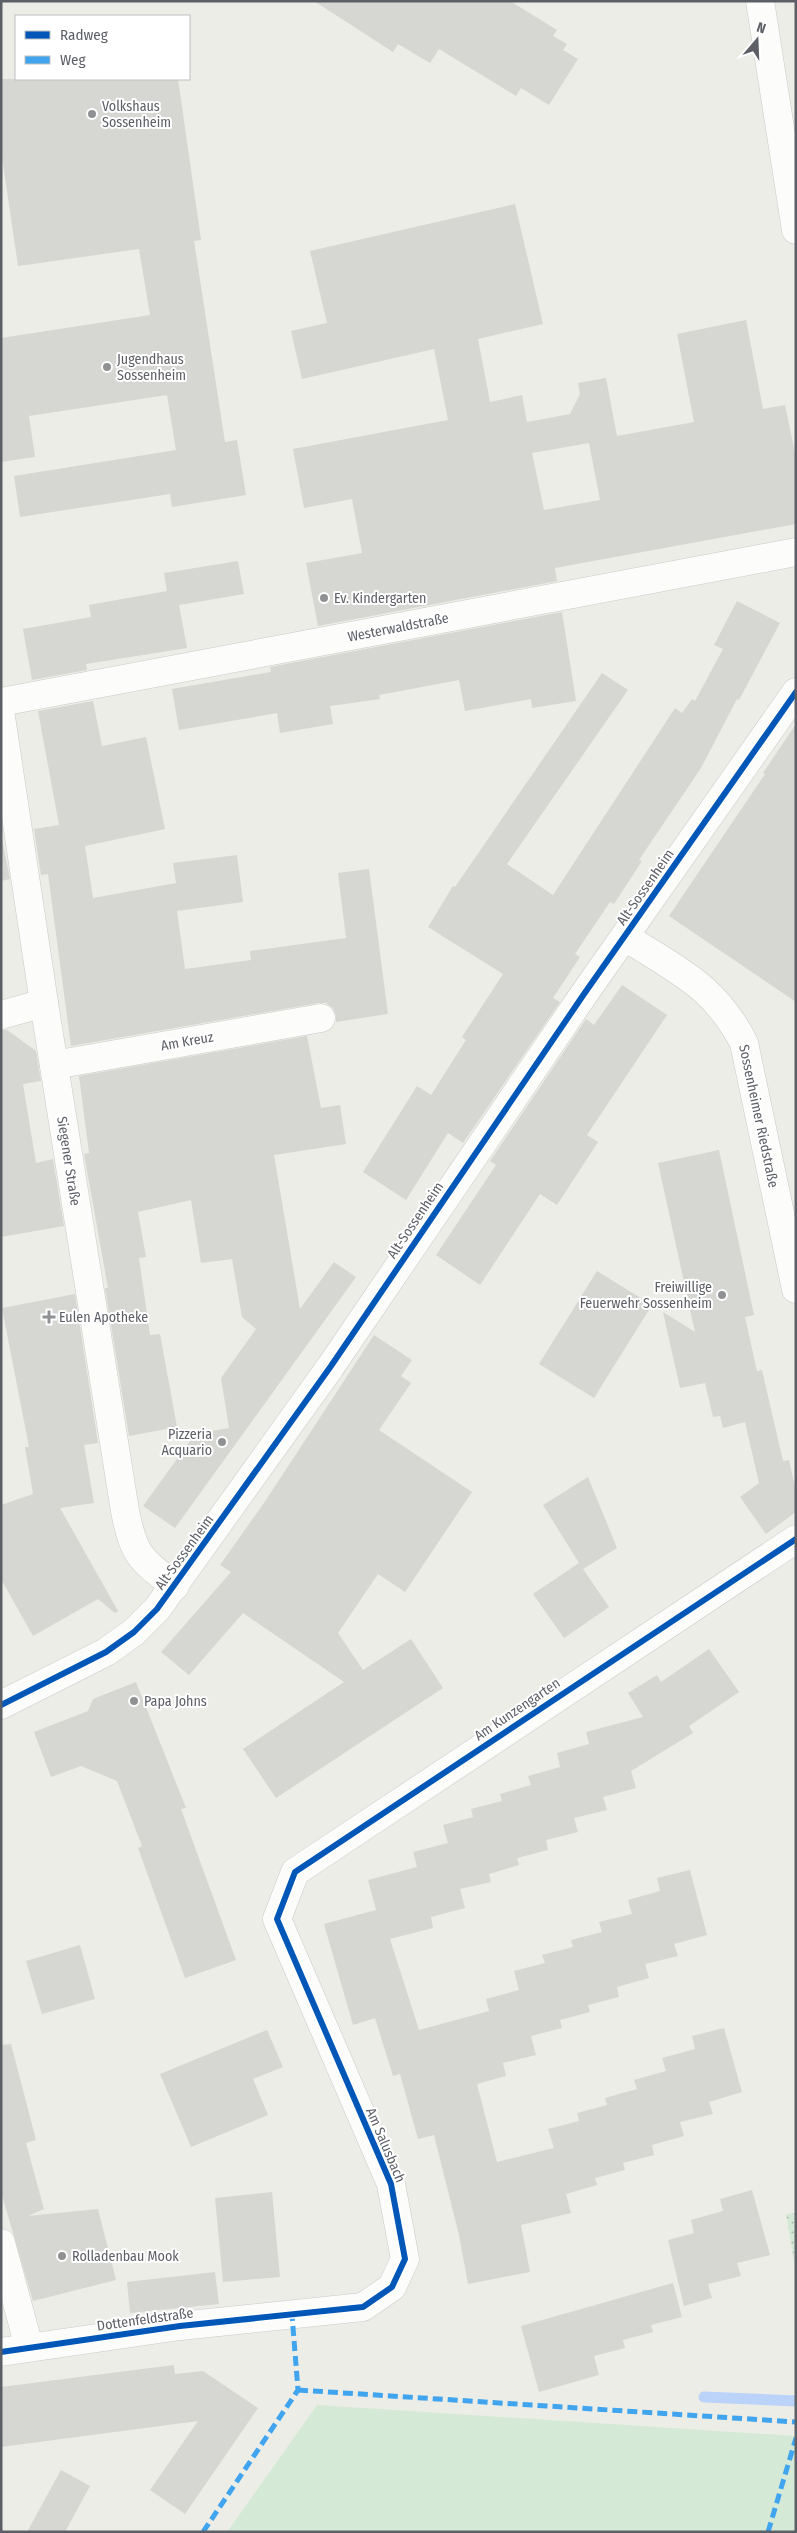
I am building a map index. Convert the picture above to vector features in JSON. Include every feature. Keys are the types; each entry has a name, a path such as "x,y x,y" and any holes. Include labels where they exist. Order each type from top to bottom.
{"street":[{"path":"760,1 796,230"},
{"name":"Westerwaldstraße","path":"1,702 796,552"},
{"name":"Alt-Sossenheim","path":"1,1705 106,1652 140,1626 157,1610 331,1366 625,937 796,692"},
{"name":"Siegener Straße","path":"1,718 44,1003 129,1534 137,1554 175,1586"},
{"name":"Sossenheimer Riedstraße","path":"625,937 698,983 715,998 732,1020 744,1043 796,1289"},
{"path":"1,1015 44,1003"},
{"name":"Am Kreuz","path":"54,1064 321,1018"},
{"name":"Am Kunzengarten","path":"276,1919 295,1872 796,1540"},
{"name":"Am Salusbach","path":"276,1919 391,2184 405,2259 392,2287 363,2307 292,2316"},
{"path":"1,2243 29,2347"},
{"name":"Dottenfeldstraße","path":"1,2352 180,2326 292,2316"}],"green space":[{"path":"796,2213 796,2273 786,2214"},
{"path":"317,2405 796,2436 796,2532 227,2532"}],"building":[{"path":"314,1 510,1 557,30 553,36 567,44 563,50 578,59 549,105 521,88 516,96 439,49 430,63 398,44 393,52"},
{"path":"1,79 178,80 201,240 194,241 225,442 237,440 246,495 172,507 170,494 20,517 14,476 176,450 167,395 29,416 35,457 1,462 1,338 150,315 139,249 18,266 1,150"},
{"path":"515,204 543,324 478,339 490,402 522,395 527,422 570,414 580,394 578,383 606,378 617,436 694,422 677,334 746,320 763,409 785,405 796,458 796,524 555,568 557,581 318,626 306,563 362,553 352,499 304,508 293,449 448,420 434,349 302,379 291,331 327,323 310,251","holes":["589,443 600,500 544,510 532,453"]},
{"path":"238,561 244,594 179,605 187,648 86,664 87,670 32,680 23,629 91,617 89,605 167,591 164,573"},
{"path":"737,601 780,623 739,700 737,699 701,768 639,860 642,861 614,904 610,902 575,954 580,957 553,998 560,1002 463,1143 448,1133 406,1200 363,1172 417,1086 431,1095 466,1040 462,1037 503,974 428,927 453,886 455,887 602,673 628,690 507,864 553,895 675,708 682,713 692,699 695,701 723,649 714,645"},
{"path":"562,612 576,701 532,708 531,699 465,711 459,680 379,695 380,699 330,706 333,724 280,733 277,713 179,730 172,689 271,672 270,667"},
{"path":"93,701 102,746 146,737 165,829 85,846 93,898 176,883 173,863 237,855 243,902 177,911 185,969 251,960 250,951 346,938 338,873 369,869 388,1014 336,1022 333,1008 326,1003 318,1003 71,1046 48,874 41,875 34,829 59,825 38,711"},
{"path":"796,724 796,1002 669,916 765,774 763,773"},
{"path":"1,834 10,879 1,881"},
{"path":"622,985 667,1015 587,1135 598,1142 557,1205 540,1194 480,1285 436,1255 496,1165 490,1161 586,1019 594,1025"},
{"path":"1,1030 7,1030 36,1051 41,1081 23,1084 36,1163 53,1159 64,1226 1,1237"},
{"path":"307,1036 321,1108 340,1105 346,1144 274,1155 300,1309 334,1262 356,1277 175,1528 143,1506 195,1434 229,1428 221,1378 256,1329 242,1317 232,1259 201,1263 191,1200 138,1212 146,1257 139,1258 150,1335 160,1334 177,1427 129,1436 105,1288 108,1288 84,1154 89,1153 79,1076"},
{"path":"719,1150 754,1315 745,1317 757,1371 762,1370 783,1461 789,1460 796,1491 796,1512 766,1534 740,1497 759,1483 745,1422 723,1428 720,1416 713,1417 705,1383 680,1388 663,1312 695,1332 658,1163"},
{"path":"597,1271 652,1305 594,1398 539,1364"},
{"path":"75,1294 98,1443 84,1445 94,1503 60,1508 118,1611 115,1613 98,1599 33,1636 1,1579 1,1505 33,1494 25,1447 29,1447 2,1308"},
{"path":"374,1335 412,1360 401,1376 411,1383 379,1430 472,1492 405,1592 378,1574 338,1633 363,1670 411,1639 443,1688 276,1798 243,1749 344,1682 243,1613 189,1675 161,1652 231,1572 220,1565 266,1500"},
{"path":"588,1477 617,1548 583,1569 609,1607 564,1638 533,1594 579,1563 543,1505"},
{"path":"709,1649 739,1692 689,1726 693,1733 631,1771 636,1788 603,1797 607,1810 574,1818 578,1832 546,1840 548,1850 517,1858 519,1865 489,1874 491,1882 460,1889 465,1908 431,1917 433,1928 390,1939 419,2030 489,2011 486,1999 519,1990 514,1971 545,1963 542,1955 573,1947 571,1940 602,1932 599,1922 632,1914 628,1900 660,1891 657,1878 690,1870 707,1935 674,1944 678,1956 645,1964 649,1978 617,1987 619,1997 588,2005 590,2012 560,2020 562,2028 531,2036 536,2055 503,2063 506,2076 477,2084 497,2162 554,2148 548,2129 579,2121 577,2113 607,2105 605,2098 637,2089 634,2080 666,2071 662,2058 695,2049 692,2036 724,2028 742,2092 709,2102 713,2114 680,2122 684,2136 652,2145 654,2155 623,2163 625,2170 595,2178 597,2185 566,2194 571,2213 521,2225 530,2272 468,2284 459,2235 434,2135 418,2139 400,2074 393,2076 375,2018 353,2025 324,1924 376,1910 368,1880 417,1867 413,1852 448,1843 443,1825 473,1817 471,1809 502,1801 500,1794 531,1785 528,1776 560,1767 557,1753 589,1744 586,1732 643,1717 628,1693 657,1675 661,1682"},
{"path":"136,1682 186,1808 181,1809 236,1960 185,1978 138,1848 142,1846 117,1781 81,1766 51,1777 34,1732 88,1711 93,1699"},
{"path":"80,1945 95,1999 42,2014 26,1961"},
{"path":"267,2030 283,2067 253,2079 268,2115 191,2147 160,2074"},
{"path":"11,2044 36,2140 26,2143 44,2209 28,2216 98,2209 116,2280 33,2301 1,2192 1,2045"},
{"path":"752,2190 770,2255 737,2263 741,2276 708,2284 712,2298 684,2306 668,2240 694,2233 691,2220 723,2211 720,2199"},
{"path":"272,2192 280,2277 223,2282 215,2198"},
{"path":"215,2272 219,2304 130,2313 127,2282"},
{"path":"673,2283 682,2317 651,2325 653,2332 623,2340 625,2348 594,2356 599,2375 539,2392 521,2326"},
{"path":"174,2365 175,2374 203,2371 258,2408 185,2514 150,2490 198,2421 1,2447 1,2387"},
{"path":"61,2470 90,2486 65,2532 27,2532"}],"waterway":[{"path":"704,2397 796,2401"}],"marked path":[{"path":"203,2532 298,2390 292,2315"},
{"path":"298,2390 796,2422"},
{"path":"768,2532 796,2438"}],"cycle path":[{"path":"1,1705 106,1652 134,1632 157,1609 331,1366 584,994 796,692"},
{"path":"1,2352 180,2326 363,2307 392,2287 405,2259 391,2184 277,1919 295,1872 796,1539"}],"place":[{"name":"Volkshaus Sossenheim","path":"92,114"},
{"name":"Jugendhaus Sossenheim","path":"107,367"},
{"name":"Ev. Kindergarten","path":"324,598"},
{"name":"Freiwillige Feuerwehr Sossenheim","path":"722,1295"},
{"name":"Eulen Apotheke","path":"49,1317"},
{"name":"Pizzeria Acquario","path":"222,1442"},
{"name":"Papa Johns","path":"134,1701"},
{"name":"Rolladenbau Mook","path":"62,2256"}]}
